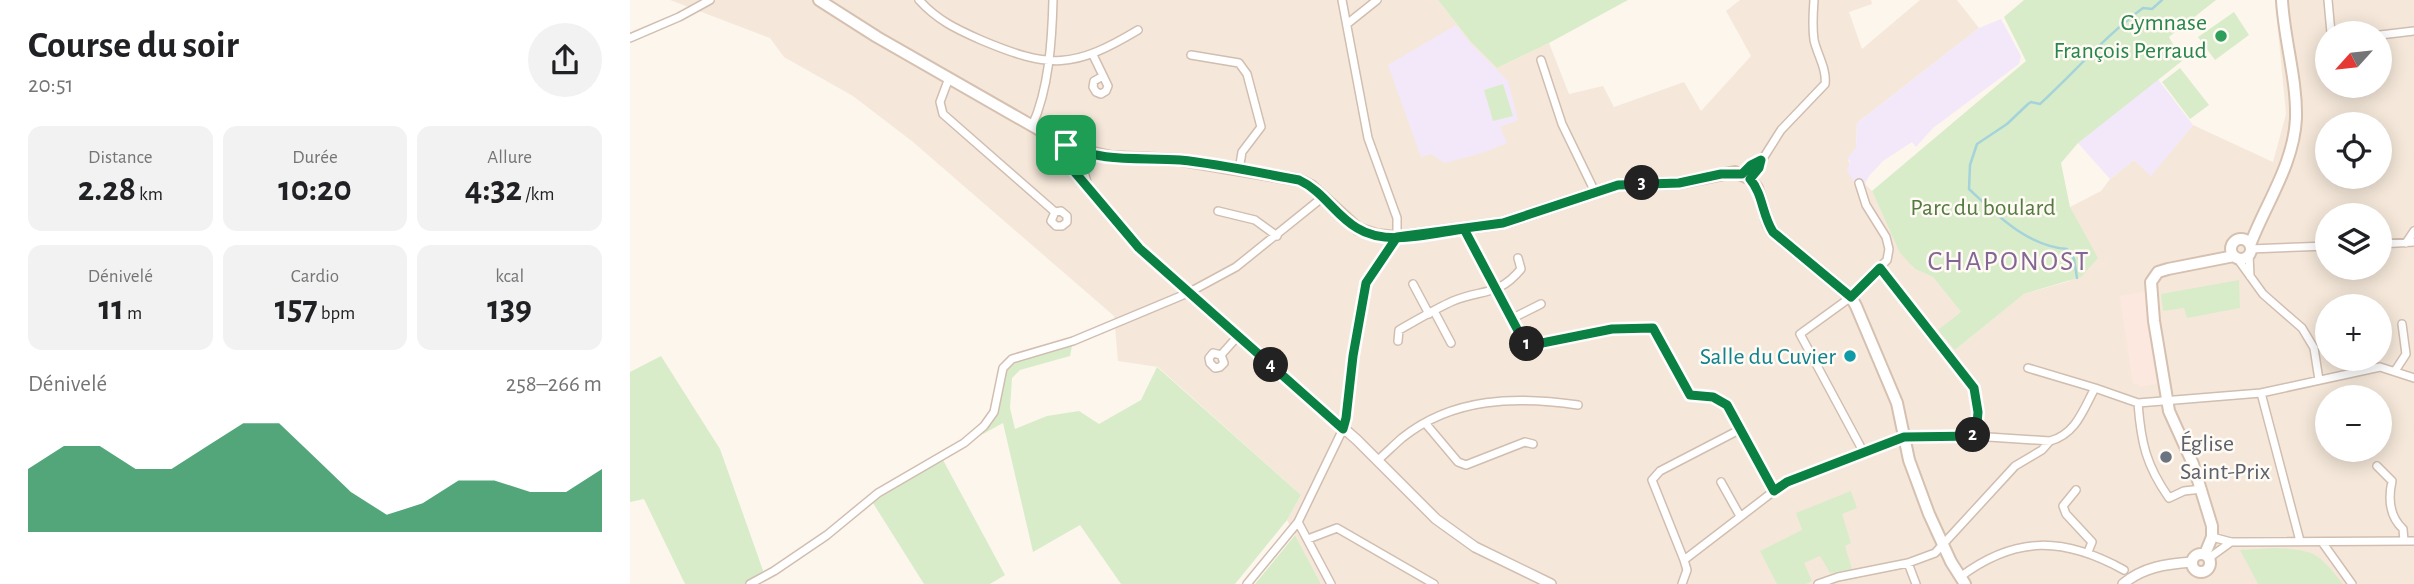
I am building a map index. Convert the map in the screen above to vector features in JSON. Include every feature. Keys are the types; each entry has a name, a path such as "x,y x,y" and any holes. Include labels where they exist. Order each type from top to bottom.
{"main road":[{"path":"820,0 877,37 1066,145 1083,152 1112,157 1181,160 1299,180 1311,186 1357,229 1377,235 1397,237 1503,223 1618,185 1679,183 1721,174 1746,176 1757,188 1773,232 1851,297 1897,403 1915,479 1943,546 1963,581"},
{"path":"2207,556 2196,555 2192,562 2196,570 2206,577 2210,566 2207,556 2212,526 2202,489 2175,427 2167,400 2154,321 2151,282 2158,272 2217,259 2241,249 2283,172 2291,149 2296,119 2282,0"}],"street":[{"path":"630,38 710,0"},
{"path":"919,0 934,16 964,32 1021,56 1048,61 1093,55 1138,30"},
{"path":"1032,126 1038,115 1048,61 1053,0"},
{"path":"1247,584 1298,522 1343,429 1366,283 1397,237 1397,219 1368,138 1342,0"},
{"path":"1347,24 1377,0"},
{"path":"1746,176 1759,168 1761,160 1782,130 1825,84 1825,74 1815,41 1812,16 1814,0"},
{"path":"2328,0 2330,21"},
{"path":"2392,34 2414,31"},
{"path":"1093,55 1103,76"},
{"path":"1191,55 1239,64 1247,74 1261,127 1242,152 1239,170"},
{"path":"1541,60 1562,124 1595,192"},
{"path":"949,78 940,102 943,114 1055,212"},
{"path":"1066,145 1073,170 1139,248 1378,460 1448,530 1509,565 1551,584"},
{"path":"1083,152 1081,164 1086,184"},
{"path":"1859,183 1866,205 1886,237 1889,248 1887,260 1851,297 1800,334 1864,453"},
{"path":"750,584 774,572 827,535 878,493 964,443 994,412 1003,368 1012,359 1073,341 1188,293 1236,267 1323,197"},
{"path":"1218,211 1255,220 1277,236"},
{"path":"1464,229 1522,340 1532,345 1612,329 1653,328 1686,391 1695,397 1713,397 1723,401 1774,491"},
{"path":"2392,244 2410,243 2414,231"},
{"path":"2241,249 2315,246"},
{"path":"2241,249 2250,276 2263,294 2302,328 2314,348 2319,380"},
{"path":"2241,249 2250,276"},
{"path":"1398,341 1399,330 1456,300 1487,293 1512,279 1521,269 1518,258"},
{"path":"1880,268 1974,388 1978,412 1976,436"},
{"path":"1413,284 1451,343"},
{"path":"1511,319 1541,304"},
{"path":"2395,371 2406,354 2402,324"},
{"path":"1221,355 1238,336"},
{"path":"2028,368 2138,403 2261,393 2380,367 2414,379"},
{"path":"1818,584 1845,575 1908,563 1936,553 2015,466 2075,427 2095,388"},
{"path":"2261,393 2300,541"},
{"path":"1378,460 1404,437 1461,408 1491,401 1521,399 1578,405"},
{"path":"2138,403 2141,440 2154,477 2169,499 2184,491 2202,489"},
{"path":"1426,424 1458,462 1466,465 1525,442 1533,444"},
{"path":"1682,584 1687,570 1652,480 1660,471 1741,429"},
{"path":"1684,560 1787,482 1904,437 1976,436 2050,441"},
{"path":"2377,466 2392,481 2388,497 2395,522 2403,529 2404,541"},
{"path":"1721,482 1740,516"},
{"path":"2076,490 2063,506 2066,514 2092,542 2088,552"},
{"path":"1298,522 1331,584"},
{"path":"1308,539 1337,528 1434,584"},
{"path":"2212,537 2231,542 2414,541"},
{"path":"2207,556 2231,542"},
{"path":"2322,542 2352,584"},
{"path":"1963,581 1990,558 2032,545 2057,546 2088,552 2124,570"},
{"path":"2123,584 2140,572 2167,564 2192,562"},
{"path":"1908,563 1916,584"}],"shaded area":[{"path":"670,0 1438,0 1471,42 1497,68 1549,43 1569,94 1603,86 1614,107 1684,82 1701,111 1751,56 1726,11 1740,0 1871,0 1872,4 1849,12 1862,49 1920,0 1957,0 1979,28 1857,123 1856,148 1848,159 1855,183 1865,184 1872,191 1901,253 1915,269 1933,277 1961,312 1955,350 2024,294 2070,281 2076,220 2070,207 2101,191 2110,179 2134,160 2151,175 2193,125 2273,162 2286,114 2275,0 2414,0 2414,584 1321,584 1287,520 1301,495 1158,367 1118,361 1114,316 913,142 853,96 784,57 770,38"},
{"path":"2001,19 2021,56 2019,64 1933,128 1916,147 1912,142 1883,161 1865,184 1855,183 1847,171 1850,161 1847,159 1856,148 1857,123 1979,28"},
{"path":"1456,25 1508,81 1518,120 1500,127 1507,143 1445,163 1431,154 1421,157 1388,65"},
{"path":"2157,78 2193,125 2151,176 2134,160 2110,179 2078,143"},
{"path":"2147,291 2161,383 2139,387 2138,383 2133,384 2120,296"}],"green space":[{"path":"1438,0 1628,0 1497,68 1471,42"},
{"name":"Parc du boulard","path":"2024,0 2216,0 2169,37 2182,61 2078,143 2061,163 2070,207 2098,258 2081,277 2024,294 1955,350 1938,330 1961,312 1933,277 1915,269 1900,253 1872,191 2026,61 2004,17"},
{"path":"2234,12 2249,35 2215,60 2198,37"},
{"path":"2180,68 2209,105 2190,119 2162,82"},
{"path":"1503,84 1513,116 1493,121 1484,90"},
{"path":"2239,280 2240,308 2187,318 2184,308 2163,311 2161,294"},
{"path":"1073,341 1070,356 1020,370 1012,378 1010,408 1015,429 1047,416 1079,411 1099,424 1141,400 1157,367 1301,495 1287,520 1235,584 1121,584 1080,525 1033,552 1003,423 972,440 994,412 1003,368 1012,359"},
{"path":"661,356 720,449 765,576 749,584 685,584 644,499 630,502 630,372"},
{"path":"943,460 1005,575 990,584 924,584 873,503 880,495"},
{"path":"1851,491 1857,508 1842,514 1851,543 1845,546 1852,569 1830,573 1820,556 1804,563 1812,581 1806,584 1777,584 1760,551 1802,530 1796,513"},
{"path":"1295,535 1321,584 1255,584"},
{"path":"2240,550 2299,550 2315,555 2343,584 2258,584"}],"waterway":[{"path":"2077,278 2074,259 2067,249 2052,247 2026,236 2002,219 1969,189 1970,165 1977,144 2007,124 2031,102 2040,104 2129,19 2143,8 2152,9 2162,0"}],"place":[{"name":"Gymnase François Perraud","path":"2221,36"},
{"name":"Salle du Cuvier","path":"1850,356"},
{"name":"Église Saint-Prix","path":"2166,457"}],"district":[{"name":"CHAPONOST","path":"2009,260"}],"route":[{"path":"1066,145 1073,170 1128,237 1343,429 1366,283 1397,237 1416,236 1503,223 1618,185 1679,183 1735,172 1742,174 1761,160 1759,168 1750,179 1757,188 1773,232 1851,297 1880,268 1974,388 1978,412 1976,436 1904,437 1787,482 1774,491 1727,405 1713,397 1695,397 1686,391 1653,328 1612,329 1532,345 1524,342 1464,229 1416,236 1377,235 1357,229 1311,186 1299,180 1181,160 1112,157 1083,152 1066,145"}]}
